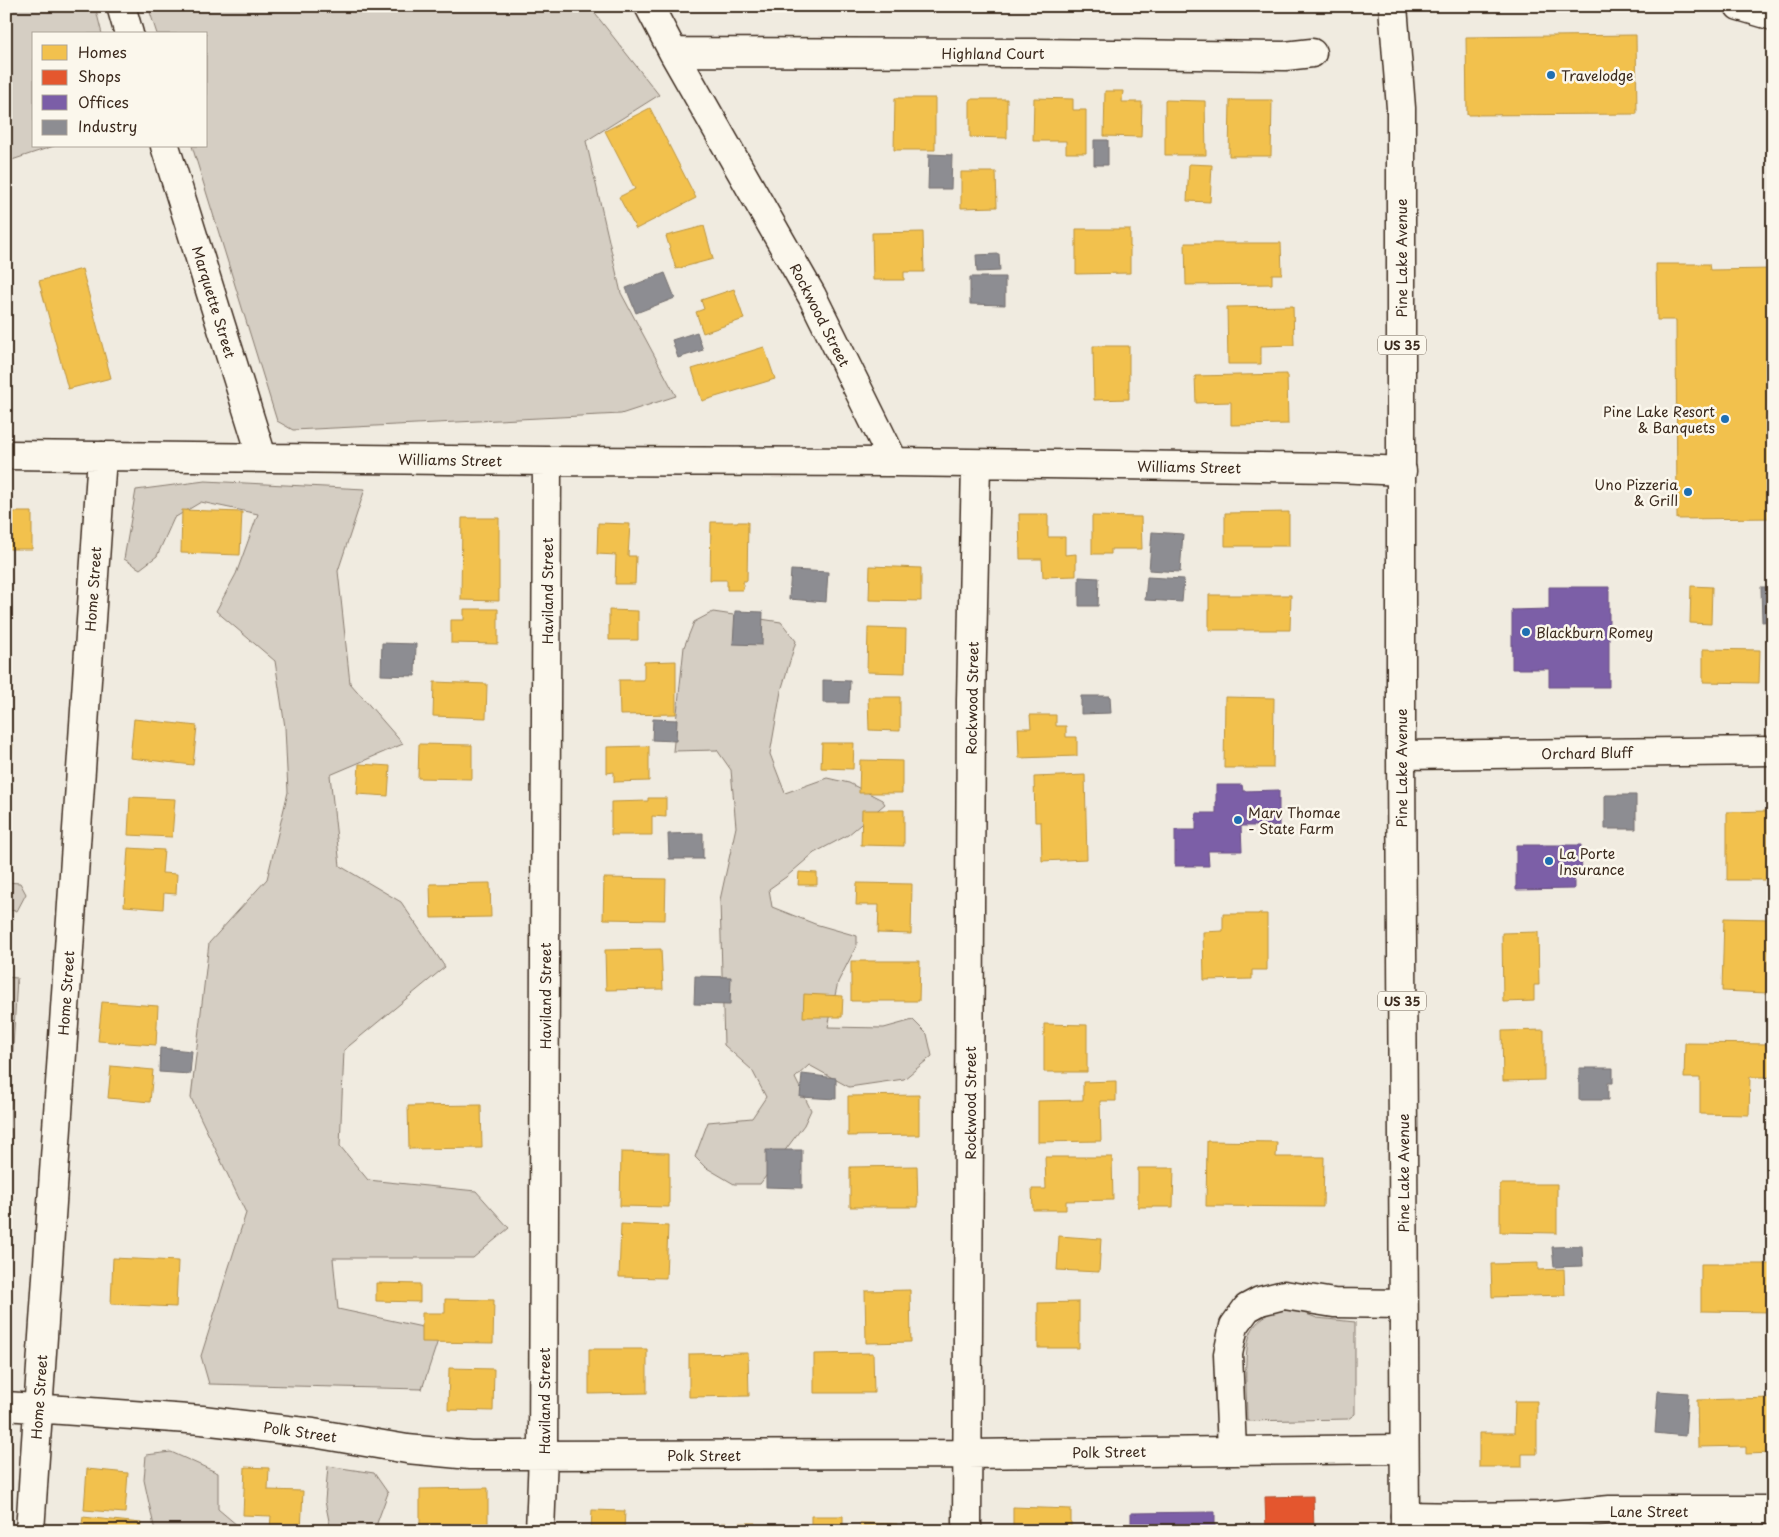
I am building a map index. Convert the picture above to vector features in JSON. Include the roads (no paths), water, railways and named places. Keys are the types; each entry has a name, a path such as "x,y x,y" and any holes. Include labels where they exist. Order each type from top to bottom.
{"street":[{"path":"121,6 128,32"},
{"name":"Rockwood Street","path":"649,6 673,52 812,296 894,462"},
{"name":"Pine Lake Avenue","path":"1393,6 1401,108 1401,755 1405,1524"},
{"path":"1739,6 1773,16"},
{"name":"Highland Court","path":"673,52 1267,56 1312,53"},
{"name":"Marquette Street","path":"166,148 262,457"},
{"name":"Williams Street","path":"6,455 547,461 894,462"},
{"name":"Home Street","path":"30,1531 102,456"},
{"name":"Haviland Street","path":"540,1531 544,1456 547,461"},
{"path":"894,462 976,464"},
{"name":"Rockwood Street","path":"967,1531 972,700 976,464"},
{"name":"Williams Street","path":"976,464 1356,468 1402,471"},
{"name":"Orchard Bluff","path":"1401,755 1773,751"},
{"path":"1232,1451 1228,1354 1234,1326 1247,1308 1260,1301 1284,1295 1334,1304 1404,1304"},
{"name":"Polk Street","path":"6,1406 202,1420 313,1432 407,1449 470,1455 968,1454 1404,1449"},
{"name":"Lane Street","path":"1405,1524 1464,1517 1541,1516 1610,1510 1773,1510"}],"place":[{"name":"Travelodge","path":"1551,75"},
{"name":"Pine Lake Resort & Banquets","path":"1725,419"},
{"name":"Uno Pizzeria & Grill","path":"1688,492"},
{"name":"Blackburn Romey","path":"1526,632"},
{"name":"Marv Thomae - State Farm","path":"1238,820"},
{"name":"La Porte Insurance","path":"1549,861"}]}
